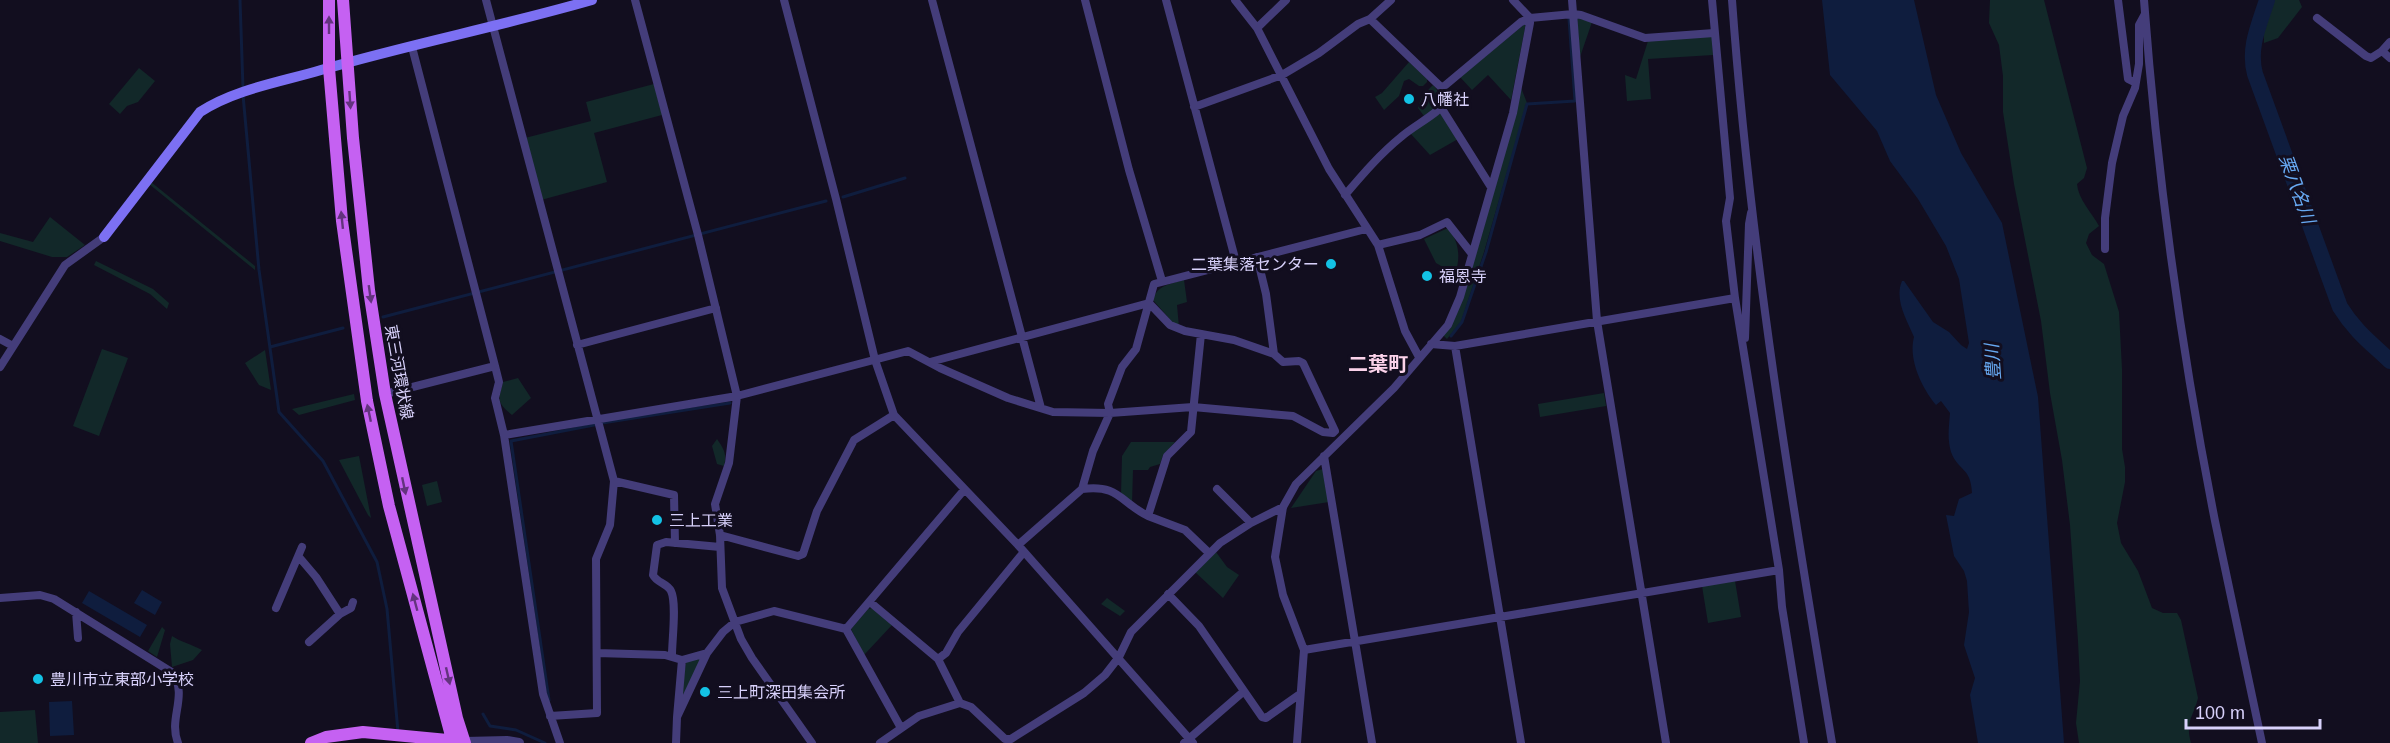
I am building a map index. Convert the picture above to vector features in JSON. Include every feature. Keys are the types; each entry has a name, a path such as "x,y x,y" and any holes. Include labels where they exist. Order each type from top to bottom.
{"main road":[{"path":"311,743 348,733 363,732 459,742 390,506 367,401 342,220 329,68 329,0"},
{"name":"東三河環状線","path":"343,0 369,290 385,394 457,718 459,742"},
{"path":"104,237 200,112 261,86 492,28 592,0"}],"street":[{"path":"486,0 614,481 610,525 596,559 597,713 550,716"},
{"path":"635,0 737,396 729,463 715,504 720,535 722,588 752,658 812,743"},
{"path":"784,0 875,360 894,415 1119,657 1188,742 1243,692"},
{"path":"932,0 1041,408"},
{"path":"1085,0 1129,170 1162,281"},
{"path":"1166,0 1236,262"},
{"path":"1235,0 1257,28 1329,169 1378,245 1405,331 1419,357"},
{"path":"1257,28 1286,0"},
{"path":"1194,107 1282,75 1319,53 1358,24 1370,19 1391,0"},
{"path":"1513,0 1530,18"},
{"path":"1572,0 1597,321 1666,743"},
{"path":"1712,0 1730,198 1726,221 1735,298 1779,570 1782,607 1804,743"},
{"path":"1732,0 1752,207 1793,507 1832,743"},
{"path":"2118,0 2128,79 2134,82 2136,80"},
{"path":"2144,0 2170,255 2215,520 2262,743"},
{"path":"2105,249 2105,219 2112,163 2123,116 2135,88 2139,64 2139,25 2141,17 2145,14"},
{"path":"1442,88 1521,22 1530,18 1581,15 1641,37 1714,33"},
{"path":"1297,743 1304,650 1283,595 1275,557 1283,507 1296,484 1394,388 1448,325 1460,297 1513,113 1530,18"},
{"path":"2317,18 2366,56 2372,58 2390,42"},
{"path":"1346,195 1375,159 1401,136 1442,109 1449,99 1442,88 1370,19"},
{"path":"412,47 499,382 495,398 504,435 543,694 560,743"},
{"path":"2382,51 2390,58"},
{"path":"1442,109 1491,187"},
{"path":"1744,353 1749,224 1752,207"},
{"path":"1378,245 1420,235 1447,222 1472,254"},
{"path":"938,659 946,653 958,632 1021,549 1082,489 1093,451 1110,413 1108,404 1122,367 1136,349 1154,284 1366,229"},
{"path":"0,367 65,265 104,237"},
{"path":"1257,257 1266,294 1274,354"},
{"path":"1431,344 1455,346 1735,298"},
{"path":"930,362 1149,303"},
{"path":"504,435 737,396 908,351 1008,398 1065,413 1110,413 1193,407 1293,416 1323,432 1333,433 1335,431 1303,363 1283,362 1274,354 1234,340 1185,331 1170,325 1149,303"},
{"path":"577,345 716,308"},
{"path":"1148,516 1167,456 1191,432 1201,334"},
{"path":"0,339 13,346"},
{"path":"1455,346 1521,743"},
{"path":"385,394 495,366"},
{"path":"720,535 798,556 803,554 817,511 854,440 894,415"},
{"path":"1324,456 1372,743"},
{"path":"614,481 674,495 675,543"},
{"path":"1082,489 1098,487 1121,496 1138,511 1185,530 1209,554"},
{"path":"1217,489 1251,523"},
{"path":"846,629 964,490"},
{"path":"880,743 919,716 960,703 971,707 1008,741 1084,693 1105,675 1119,657 1131,632 1220,543 1251,523 1283,507"},
{"path":"672,655 673,596 668,587 655,579 653,575 657,545 666,542 720,547"},
{"path":"276,608 302,547"},
{"path":"299,557 316,577 340,614"},
{"path":"1304,650 1779,570"},
{"path":"1168,594 1199,626 1262,717 1266,718 1300,694"},
{"path":"0,597 47,596 173,673 180,690 173,722 178,743"},
{"path":"309,642 340,614 351,609 353,602"},
{"path":"870,602 938,659 960,703"},
{"path":"677,717 707,653 723,632 735,622 774,611 846,629 901,728"},
{"path":"76,612 78,638"},
{"path":"597,652 672,655 682,660 707,653"},
{"path":"676,743 682,660"},
{"path":"459,742 519,743"}],"green space":[{"path":"1990,0 2044,0 2087,168 2084,178 2077,184 2078,190 2099,226 2089,234 2086,243 2092,255 2104,264 2119,312 2122,449 2125,482 2117,523 2121,543 2138,571 2152,608 2163,613 2177,613 2181,620 2198,698 2189,724 2191,743 2079,743 2076,723 2080,681 2070,525 2041,321 2014,184 2003,112 2003,76 1999,45 1989,23"},
{"path":"2273,0 2299,0 2302,7 2278,38 2264,43 2264,29"},
{"path":"1577,18 1592,22 1580,57"},
{"path":"1526,23 1511,100 1488,75 1472,90 1460,77"},
{"path":"1712,36 1713,55 1648,59 1651,99 1627,101 1625,75 1636,79 1648,41"},
{"path":"1409,62 1427,79 1427,82 1419,86 1409,79 1404,81 1399,96 1384,110 1375,97 1382,93"},
{"path":"139,68 155,81 138,102 127,106 120,114 109,104"},
{"path":"654,84 662,115 594,133 607,182 541,200 525,138 591,121 586,102"},
{"path":"1433,85 1440,95 1439,104 1424,116 1418,108 1419,104"},
{"path":"1520,85 1527,103 1484,252 1461,322 1447,339 1443,335 1451,326"},
{"path":"1441,113 1458,139 1430,155 1410,133"},
{"path":"151,182 255,266 255,270 149,184"},
{"path":"50,217 85,245 67,257 52,257 0,241 0,233 33,242"},
{"path":"1448,228 1455,239 1458,250 1455,274 1436,263 1424,239"},
{"path":"96,261 153,289 169,303 167,309 150,294 94,265"},
{"path":"1184,280 1187,302 1177,305 1179,327 1153,300 1161,288"},
{"path":"102,349 128,358 99,436 73,426"},
{"path":"265,350 271,390 259,385 245,363"},
{"path":"518,378 531,398 512,415 501,404 500,393 503,382"},
{"path":"1604,393 1606,406 1540,417 1538,404"},
{"path":"354,394 355,400 299,415 292,409"},
{"path":"717,439 724,452 724,466 717,464 712,446"},
{"path":"1131,442 1175,442 1163,455 1160,464 1148,470 1133,470 1132,504 1121,495 1122,456"},
{"path":"359,456 371,518 339,460"},
{"path":"1323,469 1329,502 1291,508 1316,471"},
{"path":"437,481 442,502 427,506 422,485"},
{"path":"1216,552 1227,567 1239,575 1223,598 1195,572"},
{"path":"1735,581 1741,617 1708,623 1702,586"},
{"path":"1107,598 1125,611 1120,616 1101,604"},
{"path":"872,608 892,625 864,655 851,629 868,609"},
{"path":"162,627 165,630 157,657 148,651"},
{"path":"172,636 202,650 193,660 172,667 170,644"},
{"path":"702,657 681,700 686,662"},
{"path":"35,710 38,743 0,743 0,712"}],"water":[{"name":"豊川","path":"1822,0 1914,0 1936,95 1961,153 2002,223 2038,397 2064,743 1978,743 1970,695 1975,678 1964,645 1969,612 1967,581 1964,571 1954,556 1946,515 1954,516 1959,499 1972,493 1971,485 1967,474 1951,452 1950,413 1941,401 1936,405 1918,373 1913,355 1914,337 1900,303 1900,288 1904,281 1933,322 1949,332 1967,349 1969,343 1959,279 1946,246 1918,199 1890,161 1877,131 1830,75"},
{"path":"142,590 162,602 155,615 134,603"},
{"path":"89,591 147,625 140,637 82,603"},
{"path":"72,701 74,735 50,736 49,702"}],"waterway":[{"path":"240,0 243,88"},
{"name":"栗八名川","path":"2267,0 2254,46 2255,74 2340,307 2357,330 2390,361"},
{"path":"1451,336 1462,322 1486,252 1527,104 1575,101 1569,19"},
{"path":"243,95 259,270 279,412 323,461 377,562 387,609 398,732"},
{"path":"843,197 905,178"},
{"path":"383,317 826,201"},
{"path":"270,347 343,328"},
{"path":"602,423 730,403"},
{"path":"549,700 511,441 594,425"},
{"path":"483,714 490,726 516,730 545,743"}],"place":[{"name":"八幡社","path":"1409,99"},
{"name":"二葉集落センター","path":"1331,264"},
{"name":"福恩寺","path":"1427,276"},
{"name":"三上工業","path":"657,520"},
{"name":"豊川市立東部小学校","path":"38,679"},
{"name":"三上町深田集会所","path":"705,692"}],"district":[{"name":"二葉町","path":"1378,364"}]}
